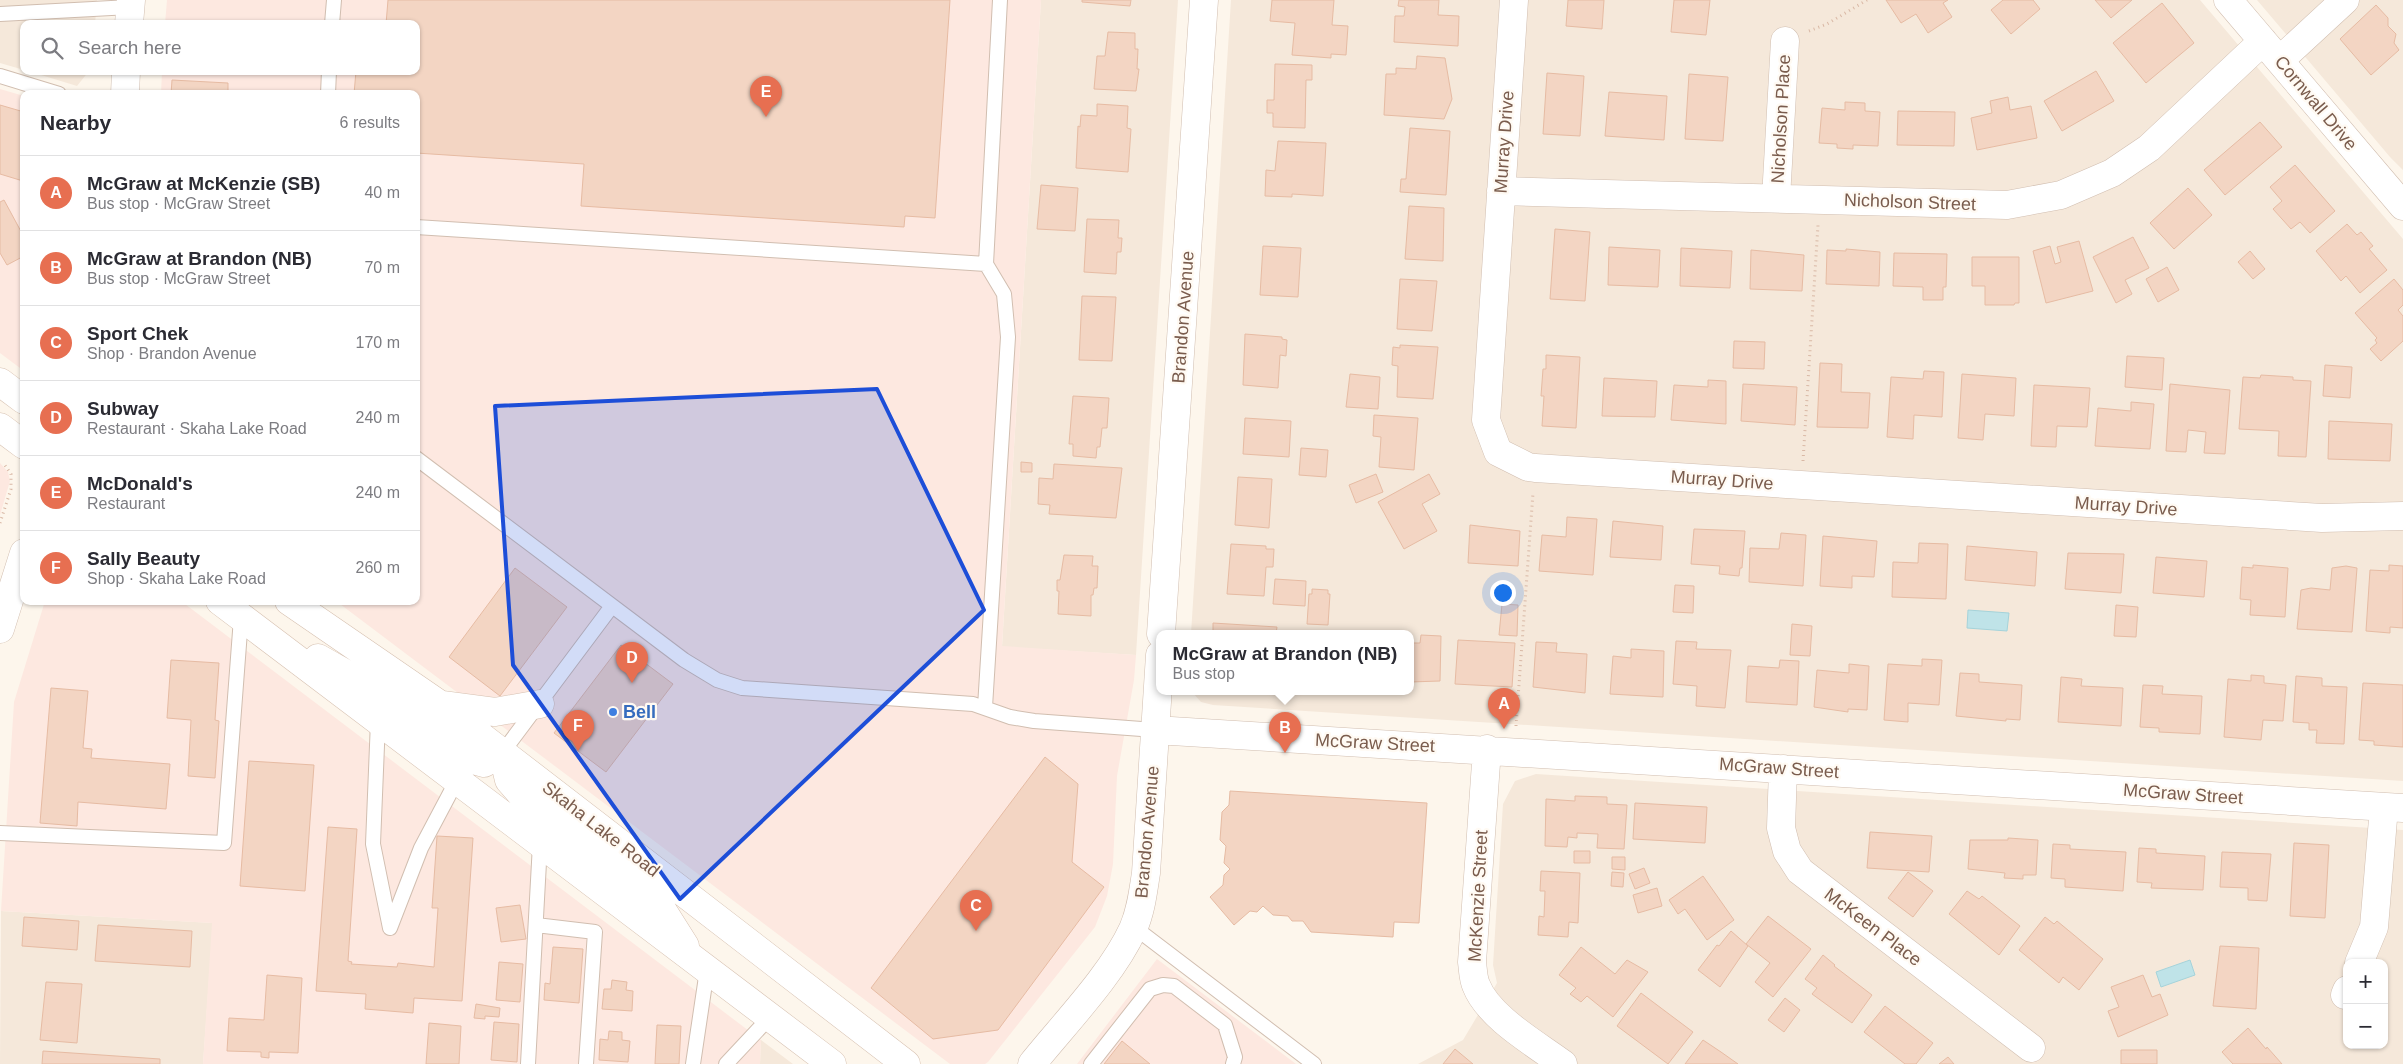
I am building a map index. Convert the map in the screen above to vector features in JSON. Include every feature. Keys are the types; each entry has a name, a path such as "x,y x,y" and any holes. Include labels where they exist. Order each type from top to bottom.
{"street":[{"name":"Brandon Avenue","path":"1161,630 1204,0"},
{"name":"Murray Drive","path":"1514,0 1486,420 1498,452 1528,467 1535,468 2322,518 2403,516"},
{"name":"Cornwall Drive","path":"2228,0 2403,206"},
{"name":"Nicholson Street","path":"1501,190 2006,205 2061,195 2112,173 2150,148 2271,51 2345,0"},
{"name":"Nicholson Place","path":"1776,198 1785,41"},
{"path":"125,90 126,75"},
{"path":"0,382 20,397"},
{"path":"0,427 20,442"},
{"path":"0,628 20,565"},
{"name":"Skaha Lake Road","path":"295,605 439,704 906,1064"},
{"path":"229,608 832,1064"},
{"path":"229,608 378,692 466,758 484,762 502,753 509,780 534,809 661,908 701,965"},
{"name":"Brandon Avenue","path":"1032,1064 1103,976 1125,944 1134,927 1141,907 1146,873 1157,695"},
{"path":"439,704 495,712 540,704"},
{"name":"McGraw Street","path":"1155,730 1487,749 2393,807"},
{"name":"McKenzie Street","path":"1487,749 1472,962 1476,984 1484,1000 1496,1014 1562,1064"},
{"name":"McKeen Place","path":"1783,768 1780,828 1787,851 1800,871 2031,1048"},
{"path":"2361,959 2374,927 2393,807"}],"lane":[{"path":"332,20 334,0"},
{"path":"985,707 1008,336 1004,294 986,264 1000,0"},
{"path":"0,14 130,10"},
{"path":"328,75 328,90"},
{"path":"0,76 46,90"},
{"path":"420,227 986,264"},
{"path":"420,461 684,660 717,680 742,688 973,704 1034,722 1155,730"},
{"path":"502,753 612,606"},
{"path":"0,833 224,843 229,608"},
{"path":"378,721 373,844 390,928 421,848 456,780"},
{"path":"528,1064 540,844"},
{"path":"536,926 595,932 586,1064"},
{"path":"1134,927 1314,1064"},
{"path":"693,1064 701,965"},
{"path":"1091,1064 1150,989 1163,985 1174,986 1225,1025 1234,1057 1233,1064"},
{"path":"726,1064 770,1017"}],"path":[{"path":"1785,41 1827,24 1867,0"},
{"path":"1801,485 1820,199"},
{"path":"0,460 11,474 11,489 0,523"},
{"path":"1514,751 1535,468"}],"highlighted area":[{"path":"877,389 984,610 680,899 513,665 495,406"}],"shaded area":[{"path":"0,0 97,0 95,20 20,20 20,69 0,63"},
{"path":"167,0 1041,0 1002,646 1136,655 1134,680 1117,776 1113,864 1107,896 1095,927 988,1062 985,1064 950,1064 341,605 420,605 420,90 161,90 162,75 420,75 420,20 165,20"},
{"path":"1041,0 1178,0 1136,655 1002,647"},
{"path":"1231,0 2200,0 2403,239 2403,781 1213,705 1201,702 1195,695 1414,695 1414,630 1191,630"},
{"path":"2257,0 2403,0 2403,170 2390,157"},
{"path":"41,75 86,75 77,86"},
{"path":"0,89 20,95 20,368 0,353"},
{"path":"0,463 8,472 10,481 0,515"},
{"path":"44,605 186,605 761,1040 760,1064 203,1064 212,923 1,911 14,702"},
{"path":"1536,774 2403,830 2403,1064 1418,1064 1463,1040 1497,983 1493,965 1503,804 1515,781"},
{"path":"1,911 213,923 203,1064 0,1064"},
{"path":"1157,959 1296,1064 1077,1064"},
{"path":"761,1040 793,1064 760,1064"}],"water":[{"path":"1968,610 2009,613 2007,631 1967,628"},
{"path":"2190,960 2195,975 2161,987 2156,972"}],"building":[{"path":"388,0 950,0 935,218 905,216 904,227 581,206 584,164 420,153 420,90 354,90 356,75 420,75 420,20 386,20"},
{"path":"1082,0 1131,0 1130,6 1082,2"},
{"path":"1272,0 1334,0 1332,25 1348,26 1346,55 1331,54 1331,58 1292,55 1295,23 1270,21"},
{"path":"1399,0 1439,0 1438,15 1459,16 1458,46 1394,42 1395,16 1404,16 1405,7 1398,6"},
{"path":"1568,0 1604,0 1602,29 1566,26"},
{"path":"1674,0 1710,0 1706,35 1671,32"},
{"path":"1886,0 1948,0 1943,3 1952,17 1928,33 1916,14 1901,23"},
{"path":"2003,0 2033,0 2040,9 2011,34 1991,10"},
{"path":"2095,0 2132,0 2111,18"},
{"path":"2162,3 2194,43 2146,83 2113,43"},
{"path":"2376,5 2388,18 2388,26 2396,34 2394,43 2399,50 2371,75 2340,39"},
{"path":"1108,32 1135,33 1135,49 1138,49 1137,69 1139,69 1136,91 1094,89 1097,56 1105,56"},
{"path":"1417,56 1445,58 1452,99 1444,119 1384,115 1386,74 1396,74 1396,68 1416,69"},
{"path":"1275,64 1312,65 1312,80 1306,80 1305,128 1273,127 1273,113 1267,113 1267,100 1274,100"},
{"path":"2096,71 2114,101 2062,131 2044,101"},
{"path":"1547,73 1584,76 1580,136 1543,134"},
{"path":"1689,74 1728,77 1723,141 1685,139"},
{"path":"172,80 228,83 228,90 171,90"},
{"path":"1609,92 1667,96 1664,140 1605,136"},
{"path":"2008,97 2010,110 2031,106 2037,138 1977,150 1971,118 1992,113 1990,101"},
{"path":"1845,102 1865,103 1865,111 1880,112 1878,146 1853,145 1853,149 1837,148 1837,144 1819,143 1822,108 1845,110"},
{"path":"1097,104 1128,106 1127,128 1131,129 1128,172 1076,168 1078,126 1080,127 1081,115 1097,116"},
{"path":"0,105 20,111 20,180 0,174"},
{"path":"1898,111 1955,112 1954,146 1897,145"},
{"path":"2260,122 2282,147 2225,195 2204,170"},
{"path":"1410,128 1450,131 1446,195 1400,192 1401,179 1406,179"},
{"path":"1278,141 1326,143 1323,196 1292,194 1292,197 1265,196 1266,170 1275,171"},
{"path":"2295,165 2335,211 2310,233 2300,222 2291,229 2273,209 2282,201 2270,187"},
{"path":"1041,185 1078,188 1075,231 1037,229"},
{"path":"2188,188 2212,215 2174,249 2150,223"},
{"path":"4,200 20,230 20,258 7,265 0,253 0,202"},
{"path":"1409,206 1444,208 1443,261 1405,259"},
{"path":"1087,219 1119,220 1118,238 1122,238 1121,252 1117,252 1116,274 1084,272"},
{"path":"2347,224 2357,235 2361,232 2373,246 2369,249 2387,270 2360,293 2346,276 2341,281 2316,251"},
{"path":"1555,229 1590,232 1585,301 1550,299"},
{"path":"2133,237 2149,268 2125,280 2132,294 2116,303 2093,257"},
{"path":"2079,241 2093,291 2046,303 2033,251 2050,246 2055,264 2061,262 2057,247"},
{"path":"1263,246 1301,248 1298,297 1260,295"},
{"path":"1609,247 1660,250 1658,287 1608,285"},
{"path":"1681,248 1732,251 1730,288 1680,286"},
{"path":"1846,249 1880,252 1879,286 1826,284 1827,250 1846,251"},
{"path":"1751,250 1804,255 1802,291 1750,289"},
{"path":"2250,251 2265,269 2253,279 2238,262"},
{"path":"1894,253 1947,254 1946,287 1943,287 1943,300 1923,300 1923,287 1893,286"},
{"path":"1972,257 2019,257 2019,303 2014,305 1985,305 1985,286 1972,286"},
{"path":"2167,267 2179,290 2158,302 2146,279"},
{"path":"1400,279 1437,281 1432,331 1397,329"},
{"path":"2394,279 2403,290 2403,305 2398,310 2403,316 2403,341 2381,361 2370,349 2377,343 2375,340 2377,338 2355,313"},
{"path":"1082,296 1116,297 1112,361 1079,360"},
{"path":"1245,334 1282,337 1282,339 1287,340 1286,356 1280,355 1278,388 1243,385"},
{"path":"1734,341 1765,342 1764,369 1733,368"},
{"path":"1400,345 1438,347 1433,399 1397,397 1398,366 1392,365 1393,347 1400,348"},
{"path":"1546,355 1580,357 1576,428 1542,426 1544,396 1541,396 1543,369 1546,369"},
{"path":"2127,356 2164,358 2162,390 2125,387"},
{"path":"1820,363 1842,364 1841,392 1870,393 1868,428 1817,427"},
{"path":"2325,365 2352,367 2350,398 2323,396"},
{"path":"1924,371 1944,372 1942,417 1914,415 1913,439 1887,437 1891,377 1923,379"},
{"path":"1350,374 1380,377 1378,409 1346,407"},
{"path":"1962,374 2016,378 2014,416 1985,414 1983,440 1958,438"},
{"path":"2261,375 2293,377 2293,380 2311,381 2306,457 2278,456 2279,431 2239,429 2243,377 2260,378"},
{"path":"1604,378 1657,381 1655,417 1602,416"},
{"path":"1708,380 1726,381 1726,424 1671,420 1674,385 1708,387"},
{"path":"1743,384 1797,387 1795,425 1741,421"},
{"path":"2170,384 2230,390 2225,454 2204,453 2206,432 2188,430 2186,452 2166,451"},
{"path":"2034,385 2090,388 2087,427 2057,426 2056,447 2031,446"},
{"path":"1073,396 1109,398 1107,428 1102,428 1100,447 1097,447 1096,458 1073,456 1073,444 1069,444"},
{"path":"2131,402 2154,404 2150,449 2095,446 2098,408 2131,411"},
{"path":"1374,415 1418,418 1414,470 1379,467 1381,437 1373,436"},
{"path":"1245,418 1291,421 1289,457 1243,454"},
{"path":"2329,421 2392,424 2390,461 2328,459"},
{"path":"1301,448 1328,450 1326,477 1299,475"},
{"path":"1021,462 1032,463 1032,472 1021,472"},
{"path":"1054,464 1122,468 1116,518 1049,514 1050,505 1038,504 1039,478 1053,479"},
{"path":"1376,474 1383,492 1356,503 1349,485"},
{"path":"1429,474 1440,494 1422,504 1437,531 1404,549 1378,502"},
{"path":"1238,477 1272,479 1269,528 1235,525"},
{"path":"1567,517 1597,519 1593,575 1539,571 1542,535 1566,537"},
{"path":"1613,521 1663,526 1661,560 1610,557"},
{"path":"1470,525 1520,531 1518,566 1468,563"},
{"path":"1694,529 1745,531 1742,568 1740,568 1739,576 1719,574 1720,566 1691,564"},
{"path":"1781,533 1806,535 1803,586 1749,582 1750,548 1779,549"},
{"path":"1823,536 1877,541 1874,577 1852,576 1852,588 1820,586"},
{"path":"1919,543 1948,544 1946,599 1892,597 1893,562 1918,563"},
{"path":"1231,544 1266,546 1266,549 1274,549 1273,567 1266,567 1264,596 1227,594"},
{"path":"1967,546 2037,552 2035,586 1965,580"},
{"path":"2068,553 2124,554 2121,593 2065,589"},
{"path":"1064,555 1093,556 1092,566 1098,566 1097,588 1094,588 1093,595 1091,595 1091,616 1058,614 1059,591 1057,591 1057,580 1060,580"},
{"path":"2156,557 2207,561 2204,597 2153,593"},
{"path":"2253,565 2288,568 2285,617 2250,615 2251,600 2240,599 2242,567 2253,568"},
{"path":"2389,565 2403,566 2403,628 2390,627 2390,633 2366,631 2370,570 2389,571"},
{"path":"2346,566 2357,568 2352,632 2297,629 2301,590 2311,588 2330,590 2332,568"},
{"path":"515,568 567,607 500,696 449,657"},
{"path":"1275,579 1306,581 1305,606 1273,604"},
{"path":"1675,585 1694,586 1693,613 1673,612"},
{"path":"1312,589 1328,590 1328,594 1330,594 1328,625 1307,624 1309,594 1312,594"},
{"path":"1502,604 1518,605 1517,636 1499,635"},
{"path":"2116,605 2138,607 2136,637 2114,636"},
{"path":"1213,623 1277,627 1277,630 1213,630"},
{"path":"1792,624 1812,626 1810,656 1790,655"},
{"path":"1421,635 1441,636 1440,681 1414,682 1414,643 1420,643"},
{"path":"1458,640 1515,643 1512,687 1455,684"},
{"path":"1676,641 1697,642 1696,649 1731,650 1725,708 1696,706 1697,686 1673,684"},
{"path":"1536,642 1557,643 1556,652 1587,654 1585,693 1533,687"},
{"path":"621,645 673,684 606,772 554,733"},
{"path":"1631,649 1664,651 1663,697 1610,694 1613,656 1631,658"},
{"path":"1922,659 1942,660 1939,705 1908,703 1908,722 1884,720 1888,664 1922,666"},
{"path":"171,660 219,663 215,720 219,721 215,778 188,776 191,720 167,718"},
{"path":"1780,660 1799,661 1797,705 1746,702 1748,666 1779,668"},
{"path":"1849,664 1869,666 1867,710 1848,709 1848,712 1814,707 1817,670 1849,673"},
{"path":"1960,673 1979,674 1979,682 2022,685 2020,720 2006,719 2006,721 1956,716"},
{"path":"2251,675 2264,676 2264,683 2286,685 2283,721 2263,720 2261,740 2224,737 2228,679 2251,681"},
{"path":"2296,676 2322,678 2322,686 2347,687 2344,744 2316,743 2317,730 2309,730 2309,723 2293,722"},
{"path":"2061,677 2082,679 2081,686 2123,688 2121,726 2058,722"},
{"path":"2363,683 2403,685 2403,747 2374,745 2374,741 2359,740"},
{"path":"2143,685 2163,686 2162,694 2202,696 2200,734 2159,732 2159,728 2140,727"},
{"path":"51,688 88,691 83,748 92,749 91,758 170,764 166,809 78,802 77,826 40,823"},
{"path":"1045,757 1078,784 1072,862 1104,887 998,1030 933,1039 871,988"},
{"path":"249,761 314,765 305,891 240,886"},
{"path":"1230,791 1427,803 1419,923 1394,922 1393,937 1311,932 1303,921 1292,921 1288,916 1273,915 1263,906 1257,912 1250,911 1234,925 1210,897 1223,885 1224,875 1230,869 1224,863 1226,846 1220,840 1222,812 1229,805"},
{"path":"1575,796 1607,797 1607,804 1627,805 1624,849 1597,848 1598,834 1577,833 1577,838 1568,837 1567,847 1545,846 1546,799 1575,801"},
{"path":"1635,803 1707,807 1705,843 1633,839"},
{"path":"328,827 357,829 348,961 352,962 351,964 397,967 398,963 434,967 438,908 432,908 437,836 473,838 462,1001 414,998 413,1013 365,1009 366,994 316,991"},
{"path":"1870,832 1932,836 1929,872 1867,868"},
{"path":"2008,838 2038,840 2036,875 2023,875 2023,879 2004,878 2005,873 1968,869 1970,840 2008,840"},
{"path":"2294,843 2329,845 2325,918 2290,916"},
{"path":"2053,844 2070,845 2070,849 2126,852 2123,891 2065,887 2065,879 2051,878"},
{"path":"2139,848 2156,849 2156,853 2205,856 2203,890 2151,888 2152,883 2137,882"},
{"path":"1574,851 1590,851 1590,863 1574,863"},
{"path":"2222,852 2271,854 2267,901 2248,900 2248,888 2220,887"},
{"path":"1612,857 1625,857 1625,870 1612,869"},
{"path":"1644,868 1650,883 1635,889 1629,874"},
{"path":"1541,871 1580,873 1578,923 1569,922 1568,937 1538,935 1539,916 1544,917 1545,891 1540,891"},
{"path":"1612,872 1624,873 1623,887 1611,886"},
{"path":"1908,872 1933,891 1913,917 1888,898"},
{"path":"1703,876 1734,920 1707,940 1685,909 1678,914 1669,900"},
{"path":"1657,888 1662,906 1638,913 1633,895"},
{"path":"1967,891 1979,899 1982,896 2020,926 1999,955 1949,914"},
{"path":"520,905 526,939 501,942 496,908"},
{"path":"1768,916 1811,949 1773,997 1755,982 1770,963 1746,944"},
{"path":"24,917 79,921 77,950 22,946"},
{"path":"2045,917 2054,924 2057,921 2103,959 2079,990 2063,977 2059,983 2019,950"},
{"path":"98,925 192,931 190,967 95,961"},
{"path":"1731,931 1748,946 1720,987 1698,970 1717,945 1719,946"},
{"path":"2220,946 2259,948 2256,1009 2213,1006"},
{"path":"553,947 583,949 579,1003 544,1000 545,983 550,984"},
{"path":"1581,947 1615,974 1627,960 1648,972 1613,1017 1587,996 1581,1002 1570,994 1576,988 1559,975"},
{"path":"1823,955 1834,966 1872,995 1852,1023 1812,994 1817,988 1805,979"},
{"path":"499,962 523,964 520,1002 496,1000"},
{"path":"267,975 302,978 298,1053 269,1052 269,1058 261,1057 261,1052 227,1051 229,1018 264,1020"},
{"path":"2143,975 2152,997 2160,994 2168,1015 2118,1037 2108,1011 2119,1007 2111,987"},
{"path":"612,980 627,982 626,990 633,991 632,1011 602,1009 604,989 611,989"},
{"path":"46,982 82,984 77,1043 40,1040"},
{"path":"1641,993 1693,1032 1668,1064 1617,1026"},
{"path":"1785,998 1800,1010 1784,1032 1768,1020"},
{"path":"476,1004 500,1008 499,1017 485,1016 485,1019 474,1018"},
{"path":"1885,1006 1933,1043 1916,1064 1905,1064 1864,1032"},
{"path":"494,1022 519,1024 517,1062 491,1060"},
{"path":"429,1023 461,1026 459,1064 426,1064"},
{"path":"657,1025 681,1026 679,1064 655,1064"},
{"path":"2248,1028 2282,1064 2233,1064 2222,1052"},
{"path":"609,1031 622,1032 622,1040 630,1041 628,1062 599,1060 600,1039 608,1040"},
{"path":"1703,1040 1721,1052 1738,1064 1685,1064"},
{"path":"1122,1041 1150,1064 1104,1064"},
{"path":"1455,1049 1473,1064 1443,1064"},
{"path":"2121,1050 2157,1050 2157,1064 2121,1064"},
{"path":"43,1051 160,1059 160,1064 42,1064"},
{"path":"1948,1057 1954,1064 1939,1064"}],"place":[{"name":"McDonald's","path":"766,117"},
{"name":"Subway","path":"632,683"},
{"name":"Bell","path":"613,712"},
{"name":"McGraw at McKenzie (SB)","path":"1504,729"},
{"name":"Sally Beauty","path":"578,751"},
{"name":"McGraw at Brandon (NB)","path":"1285,753"},
{"name":"Sport Chek","path":"976,931"}]}
